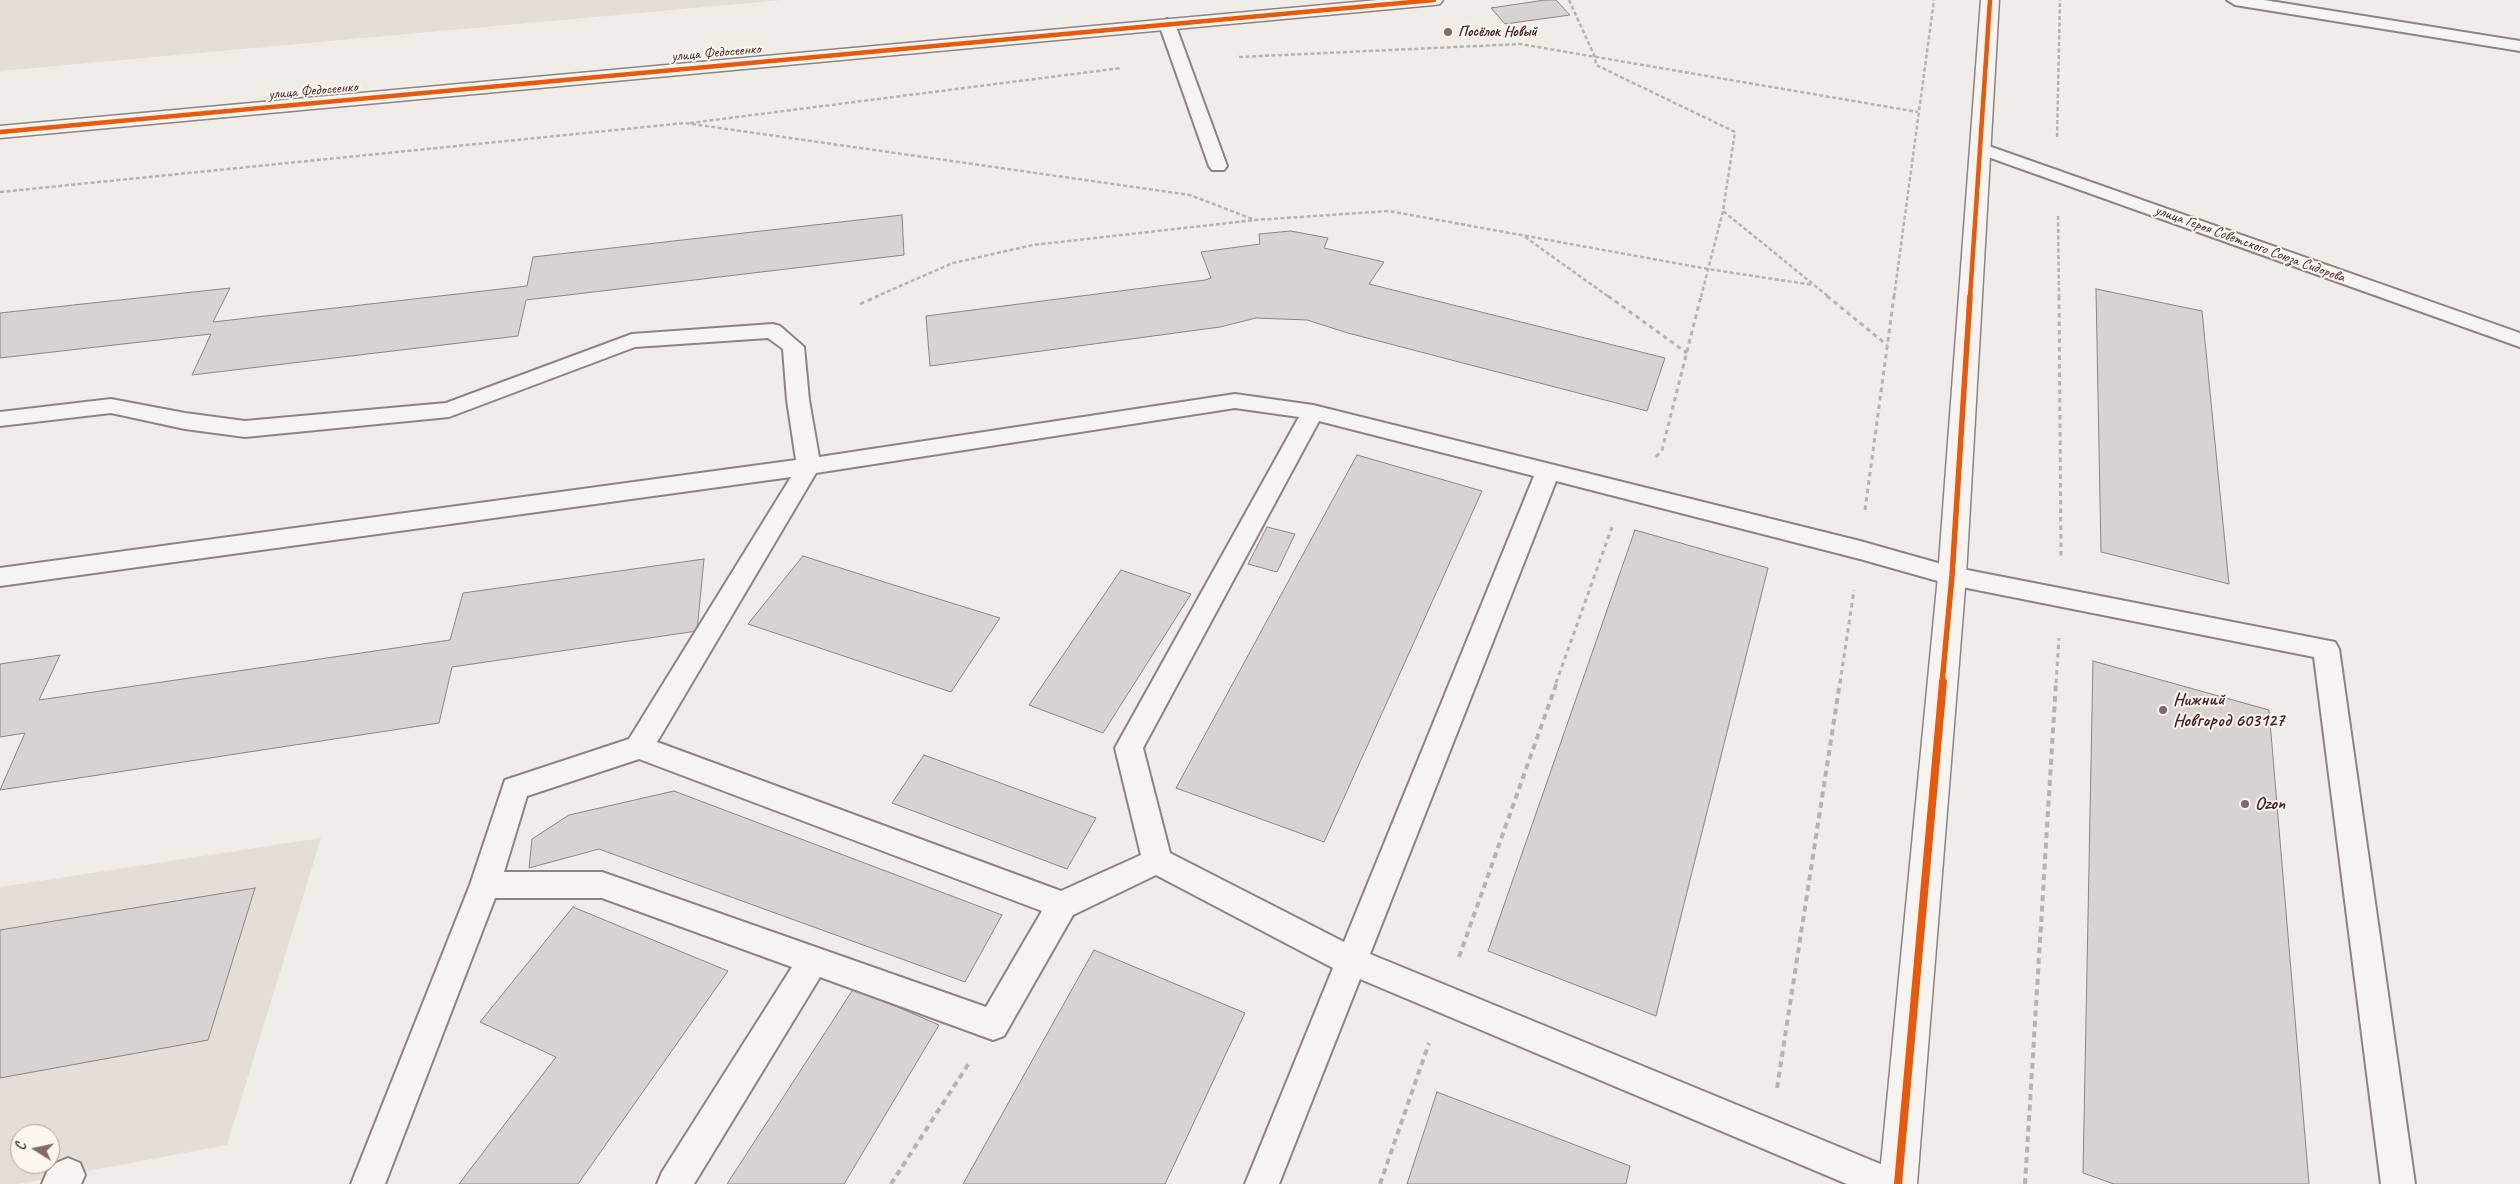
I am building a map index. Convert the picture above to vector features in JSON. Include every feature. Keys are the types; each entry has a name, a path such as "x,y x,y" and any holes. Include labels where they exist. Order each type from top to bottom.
{"street":[{"name":"улица Федосеенко","path":"0,132 1434,0"},
{"path":"1898,1184 1952,576 1990,0"}],"lane":[{"path":"2234,0 2520,46"},
{"path":"1167,24 1218,166"},
{"name":"улица Героя Советского Союза Сидорова","path":"1980,148 2520,340"},
{"path":"0,419 111,406 185,421 245,429 449,410 632,340 773,331 792,346 798,400 809,466 639,747"},
{"path":"0,578 809,466 1235,401 1313,412 1860,550 1952,576 2326,649 2398,1184"},
{"path":"1313,412 1129,748 1157,861 1353,962 1888,1184"},
{"path":"1262,1184 1353,962 1548,471"},
{"path":"368,1184 485,886 515,788 639,747 1062,905"},
{"path":"485,886 602,885 993,1024 1062,905 1157,861"},
{"path":"674,1184 814,960"}],"path":[{"path":"1380,1184 1625,491 1662,450 1723,211 1735,132 1596,65 1595,57 1569,0"},
{"path":"1770,1135 1860,550 1934,0"},
{"path":"0,192 685,124 1181,60 1434,46 1520,44 1918,112"},
{"path":"685,124 1190,195 1254,220"},
{"path":"860,304 953,263 1033,244 1254,220 1389,211 1708,269 1813,285"},
{"path":"1723,211 1887,346"},
{"path":"1522,236 1687,354"},
{"path":"891,1184 993,1024"}],"shaded area":[{"path":"0,0 782,0 0,71"},
{"path":"321,838 227,1145 18,1184 0,1184 0,887"}],"building":[{"path":"1556,0 1570,15 1505,24 1491,8"},
{"path":"902,215 904,255 526,300 518,336 192,375 211,334 0,358 0,313 230,288 213,322 527,286 533,257"},
{"path":"1291,231 1328,238 1324,248 1384,262 1369,284 1665,358 1647,411 1348,333 1307,320 1256,318 1220,327 930,366 926,316 1205,280 1211,278 1201,252 1260,244 1259,234"},
{"path":"2096,289 2202,311 2229,584 2101,552"},
{"path":"1357,455 1482,491 1324,842 1176,788"},
{"path":"1267,527 1295,534 1277,572 1248,564"},
{"path":"1635,530 1768,568 1656,1016 1488,951"},
{"path":"803,556 1000,618 951,692 748,624"},
{"path":"704,559 697,631 452,667 439,723 0,790 25,733 0,737 0,664 60,655 39,700 450,640 463,593"},
{"path":"1121,570 1191,594 1103,733 1029,705"},
{"path":"2093,661 2269,710 2309,1184 2114,1184 2083,1173"},
{"path":"924,755 1096,818 1067,869 892,803"},
{"path":"674,791 1002,915 965,982 599,849 529,868 532,839 569,815"},
{"path":"255,888 208,1040 0,1078 0,930"},
{"path":"573,907 728,971 578,1184 459,1184 556,1057 480,1022"},
{"path":"1094,950 1245,1013 1165,1184 963,1184"},
{"path":"854,988 939,1025 844,1184 727,1184"},
{"path":"1437,1092 1630,1166 1626,1184 1407,1184"}],"cycle path":[{"path":"0,132 1434,0"},
{"path":"1898,1184 1952,576 1990,0"}],"place":[{"name":"Посёлок Новый","path":"1448,32"},
{"name":"Нижний Новгород 603127","path":"2163,710"},
{"name":"Ozon","path":"2245,804"}]}
